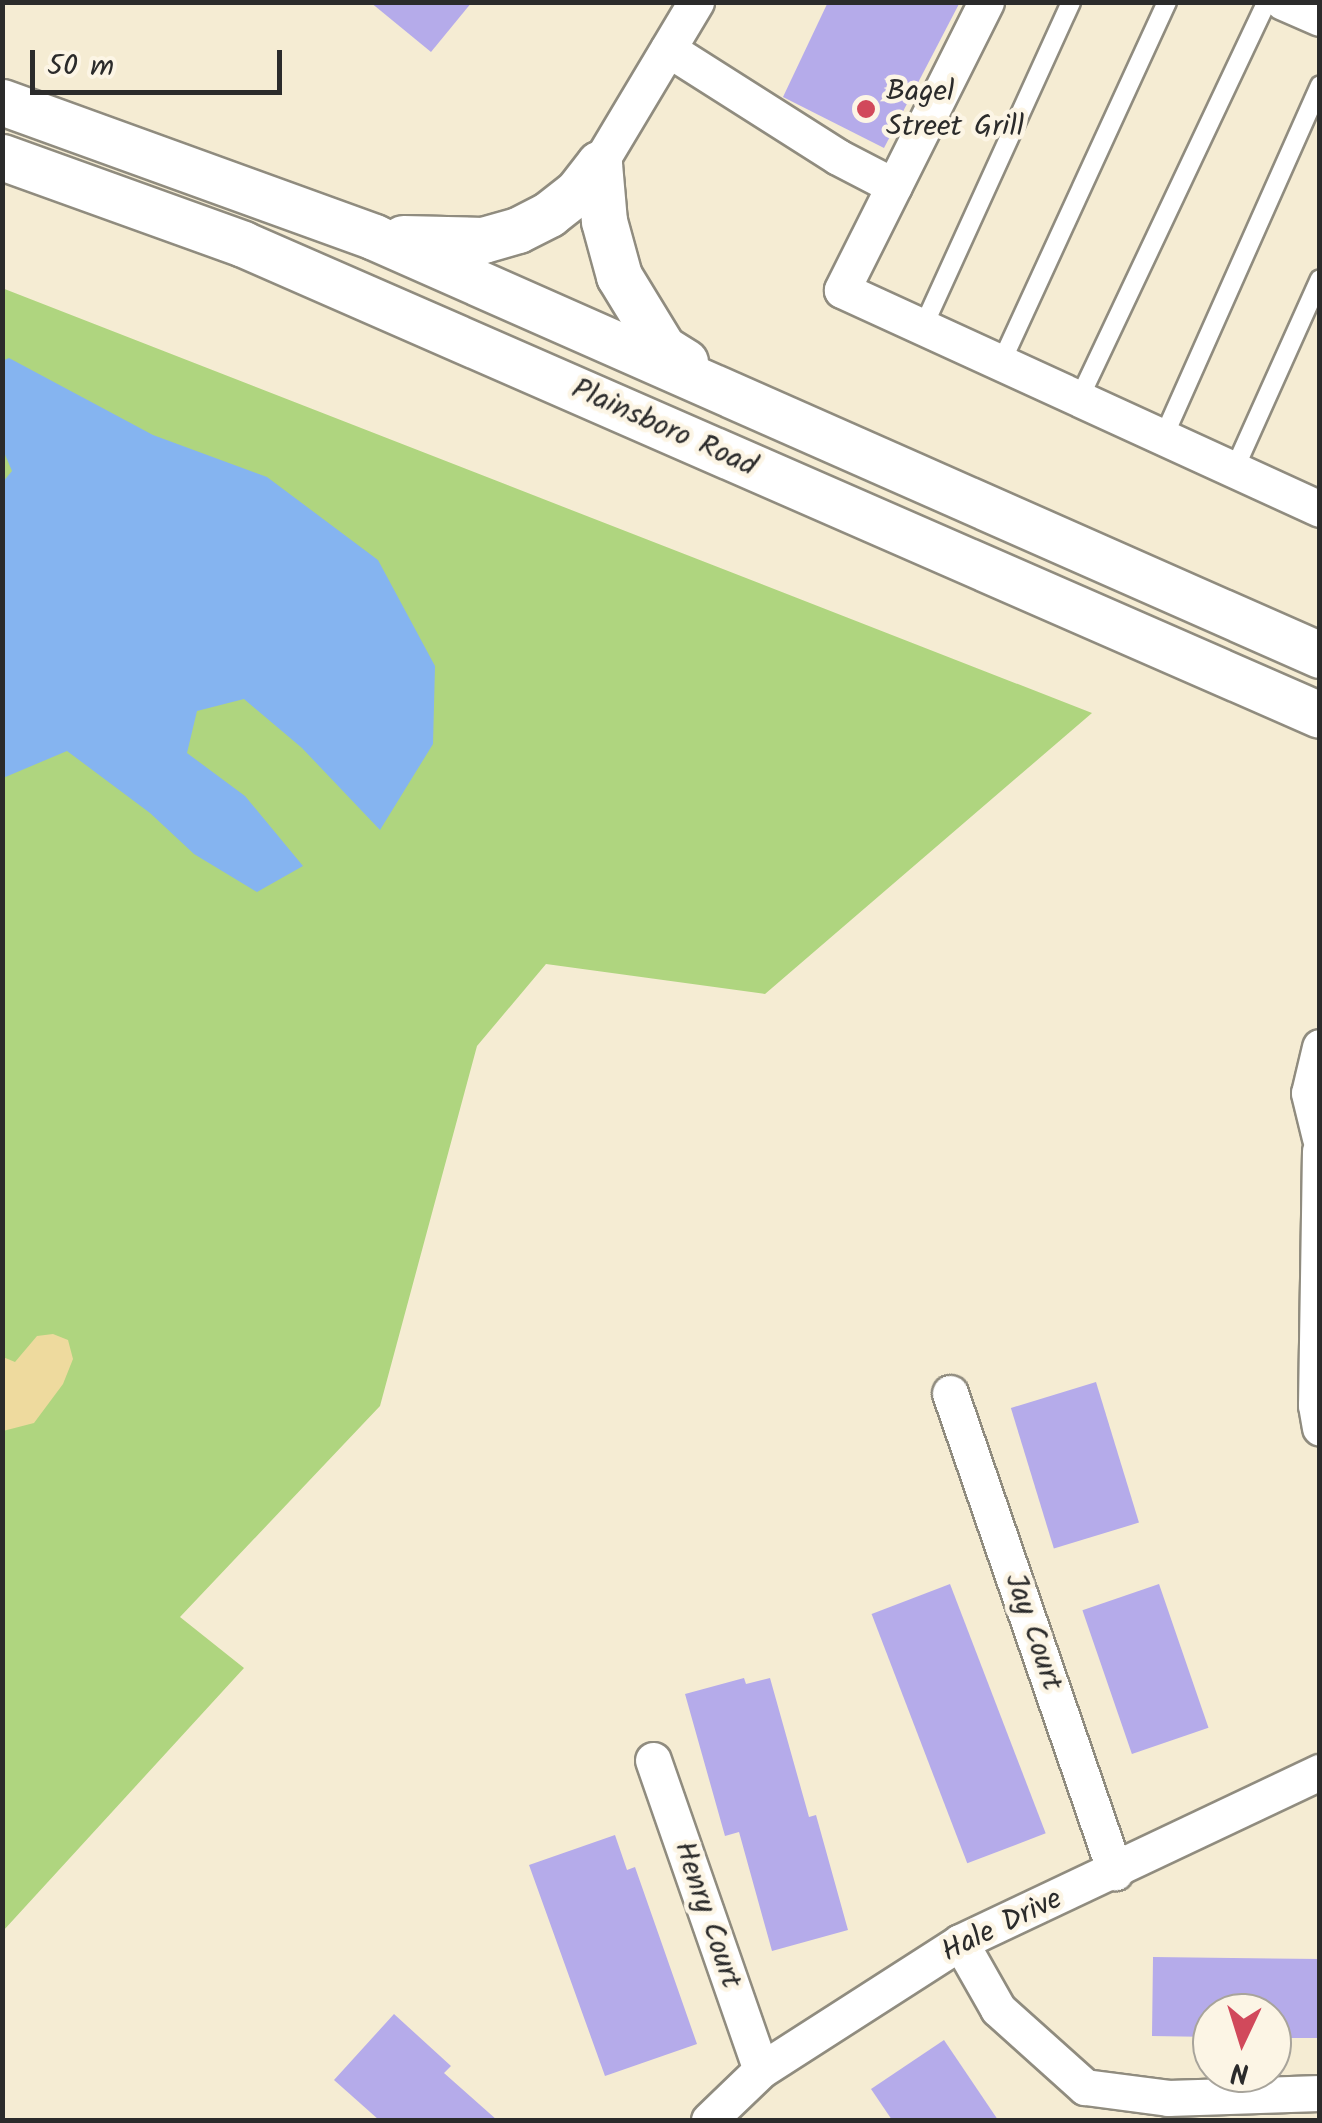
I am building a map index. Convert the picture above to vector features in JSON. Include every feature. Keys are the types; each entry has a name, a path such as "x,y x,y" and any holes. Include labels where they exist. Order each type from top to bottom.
{"street":[{"path":"374,236 483,240 518,230 550,214 577,192 600,164 696,2"},
{"path":"986,2 842,290 1234,470 1318,504"},
{"path":"1283,2 1320,18"},
{"path":"668,49 838,158 894,186"},
{"name":"Plainsboro Road","path":"2,102 374,236 1320,655"},
{"name":"Plainsboro Road","path":"2,157 243,244 1320,715"},
{"path":"600,164 610,248 636,308 663,348 742,398"},
{"path":"1320,1047 1308,1093 1320,1138"},
{"path":"1320,1151 1316,1405 1320,1428"},
{"name":"Jay Court","path":"950,1392 1115,1872"},
{"name":"Henry Court","path":"652,1760 761,2070"},
{"name":"Hale Drive","path":"708,2120 761,2070 960,1942 1320,1772"},
{"path":"960,1942 998,2009 1085,2087 1168,2098 1320,2093"}],"lane":[{"path":"923,327 1071,2"},
{"path":"1001,363 1167,2"},
{"path":"1078,398 1267,2"},
{"path":"1163,438 1320,85"},
{"path":"1234,470 1320,279"}],"green space":[{"path":"2,288 1092,713 765,994 546,964 477,1046 380,1406 180,1617 244,1668 3,1931"}],"sand":[{"path":"53,1334 68,1340 73,1359 63,1384 34,1423 3,1431 3,1357 15,1362 37,1336"}],"water":[{"path":"9,358 153,435 267,477 378,560 435,666 433,744 380,830 302,748 244,699 197,711 187,753 245,796 303,866 257,892 194,854 150,813 67,751 3,778 2,483 12,471 3,450 2,361"}],"building":[{"path":"370,2 472,2 431,52"},
{"path":"828,2 960,2 884,148 783,97"},
{"path":"1096,1382 1139,1523 1054,1549 1011,1408"},
{"path":"950,1584 1046,1833 967,1863 872,1614"},
{"path":"1159,1584 1208,1728 1132,1754 1082,1610"},
{"path":"744,1678 746,1684 770,1678 809,1817 816,1815 848,1930 772,1951 739,1832 725,1836 685,1694"},
{"path":"615,1835 627,1870 635,1867 697,2044 605,2076 529,1865"},
{"path":"1153,1957 1320,1959 1320,2038 1292,2038 1292,1993 1192,1993 1192,2037 1152,2036"},
{"path":"394,2014 451,2066 444,2073 497,2120 379,2120 334,2080"},
{"path":"944,2040 998,2120 892,2120 871,2089"}],"place":[{"name":"Bagel Street Grill","path":"866,109"}]}
